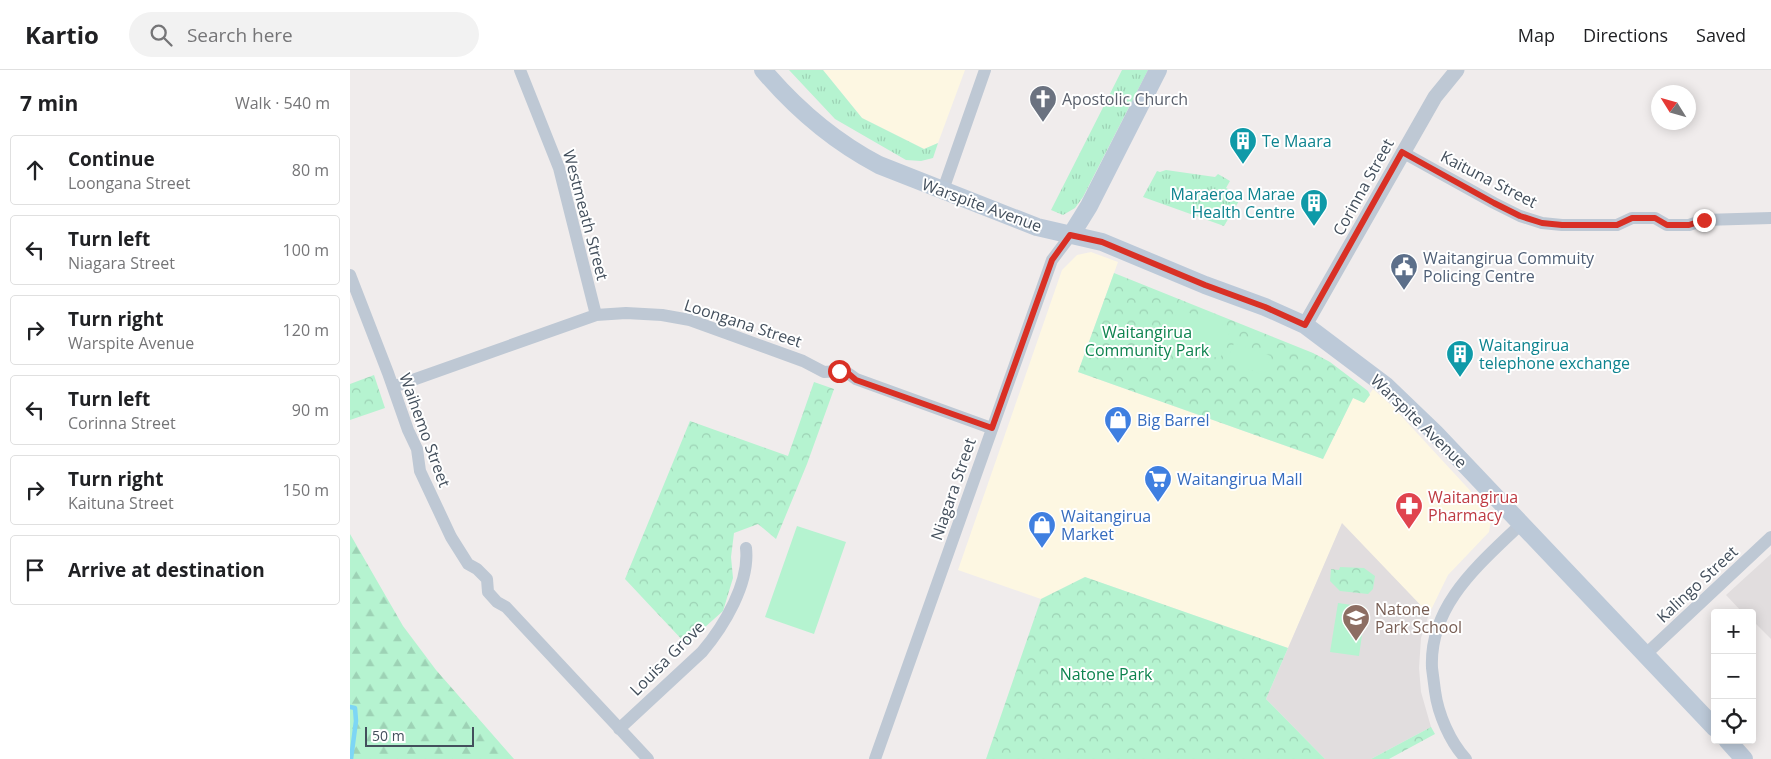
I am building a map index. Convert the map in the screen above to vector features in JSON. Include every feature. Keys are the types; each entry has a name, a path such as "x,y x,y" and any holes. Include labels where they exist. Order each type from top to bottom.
{"main road":[{"name":"Warspite Avenue","path":"763,70 795,105 841,143 879,165 1037,227 1102,242 1205,285 1265,307 1305,325 1386,386 1435,433 1711,724"},
{"path":"1070,235 1089,206 1158,70"},
{"path":"1730,744 1744,759"}],"street":[{"name":"Westmeath Street","path":"520,70 559,168 596,315"},
{"path":"943,190 986,70"},
{"name":"Corinna Street","path":"1305,325 1402,152 1435,97 1457,70"},
{"name":"Kaituna Street","path":"1402,152 1494,203 1520,216 1542,223 1617,225 1632,218 1655,218 1667,225 1689,225 1704,220 1771,218"},
{"name":"Niagara Street","path":"875,759 1052,260 1070,235"},
{"name":"Waihemo Street","path":"350,275 408,430 417,449 420,471 451,537 468,564 477,569 487,579 488,592 497,602 506,607 648,759"},
{"name":"Loongana Street","path":"393,387 596,315 635,313 690,320 803,361 824,372 839,371 849,374 856,380 992,428"},
{"path":"1466,759 1457,749 1437,706 1432,667 1438,631 1449,604 1466,578 1522,523"},
{"name":"Kalingo Street","path":"1646,654 1771,537"},
{"name":"Louisa Grove","path":"619,729 702,652 713,638 724,622 742,584 747,558 746,548"}],"shaded area":[{"path":"823,70 965,70 938,143 924,149 862,118"},
{"path":"1091,252 1118,262 1078,372 1323,459 1353,398 1364,402 1373,389 1392,406 1489,511 1491,520 1489,532 1448,575 1429,614 1342,524 1288,648 1085,577 1041,599 958,570 1062,270 1077,255"},
{"name":"Natone Park School","path":"1342,523 1429,614 1421,638 1419,668 1421,692 1431,727 1371,759 1325,759 1266,699"},
{"path":"1771,554 1771,639 1756,624 1756,609 1739,609 1726,595"}],"green space":[{"path":"789,70 823,70 862,118 924,149 938,143 933,158 921,161 906,160 835,119"},
{"path":"1122,70 1148,70 1083,197 1075,208 1063,215 1051,210"},
{"path":"1166,170 1215,177 1218,174 1230,181 1226,188 1242,196 1224,226 1143,197 1157,171"},
{"name":"Waitangirua Community Park","path":"1114,273 1313,353 1330,362 1368,391 1370,395 1364,403 1353,398 1323,459 1078,372"},
{"path":"1178,309 1231,328 1220,359 1167,340"},
{"path":"1234,343 1271,356 1264,375 1227,361"},
{"path":"374,375 385,408 350,420 350,384"},
{"path":"814,382 834,389 807,464 776,539 758,524 734,533 731,557 733,578 723,611 686,644 625,579 690,421 788,456"},
{"path":"797,526 846,542 814,634 765,617"},
{"path":"350,534 403,626 436,670 514,759 350,759"},
{"path":"1340,567 1364,568 1375,576 1373,589 1368,594 1340,591 1330,581 1331,569 1339,570"},
{"name":"Natone Park","path":"1085,577 1288,648 1266,699 1325,759 986,759 1041,599"},
{"path":"1338,603 1366,607 1359,656 1330,652"},
{"path":"1431,727 1435,734 1389,759 1371,759"}],"waterway":[{"path":"350,707 355,708 356,721 351,759"}],"place":[{"name":"Apostolic Church","path":"1043,123"},
{"name":"Te Maara","path":"1243,165"},
{"name":"Maraeroa Marae Health Centre","path":"1314,227"},
{"name":"Waitangirua Commuity Policing Centre","path":"1404,291"},
{"name":"Waitangirua telephone exchange","path":"1460,378"},
{"name":"Big Barrel","path":"1118,444"},
{"name":"Waitangirua Mall","path":"1158,503"},
{"name":"Waitangirua Pharmacy","path":"1409,530"},
{"name":"Waitangirua Market","path":"1042,549"},
{"name":"Natone Park School","path":"1356,642"}],"route":[{"path":"839,371 849,374 856,380 992,428 1052,260 1070,235 1102,242 1205,285 1248,300 1305,325 1402,152 1494,203 1520,216 1542,223 1617,225 1632,218 1655,218 1667,225 1689,225 1704,220"}]}
